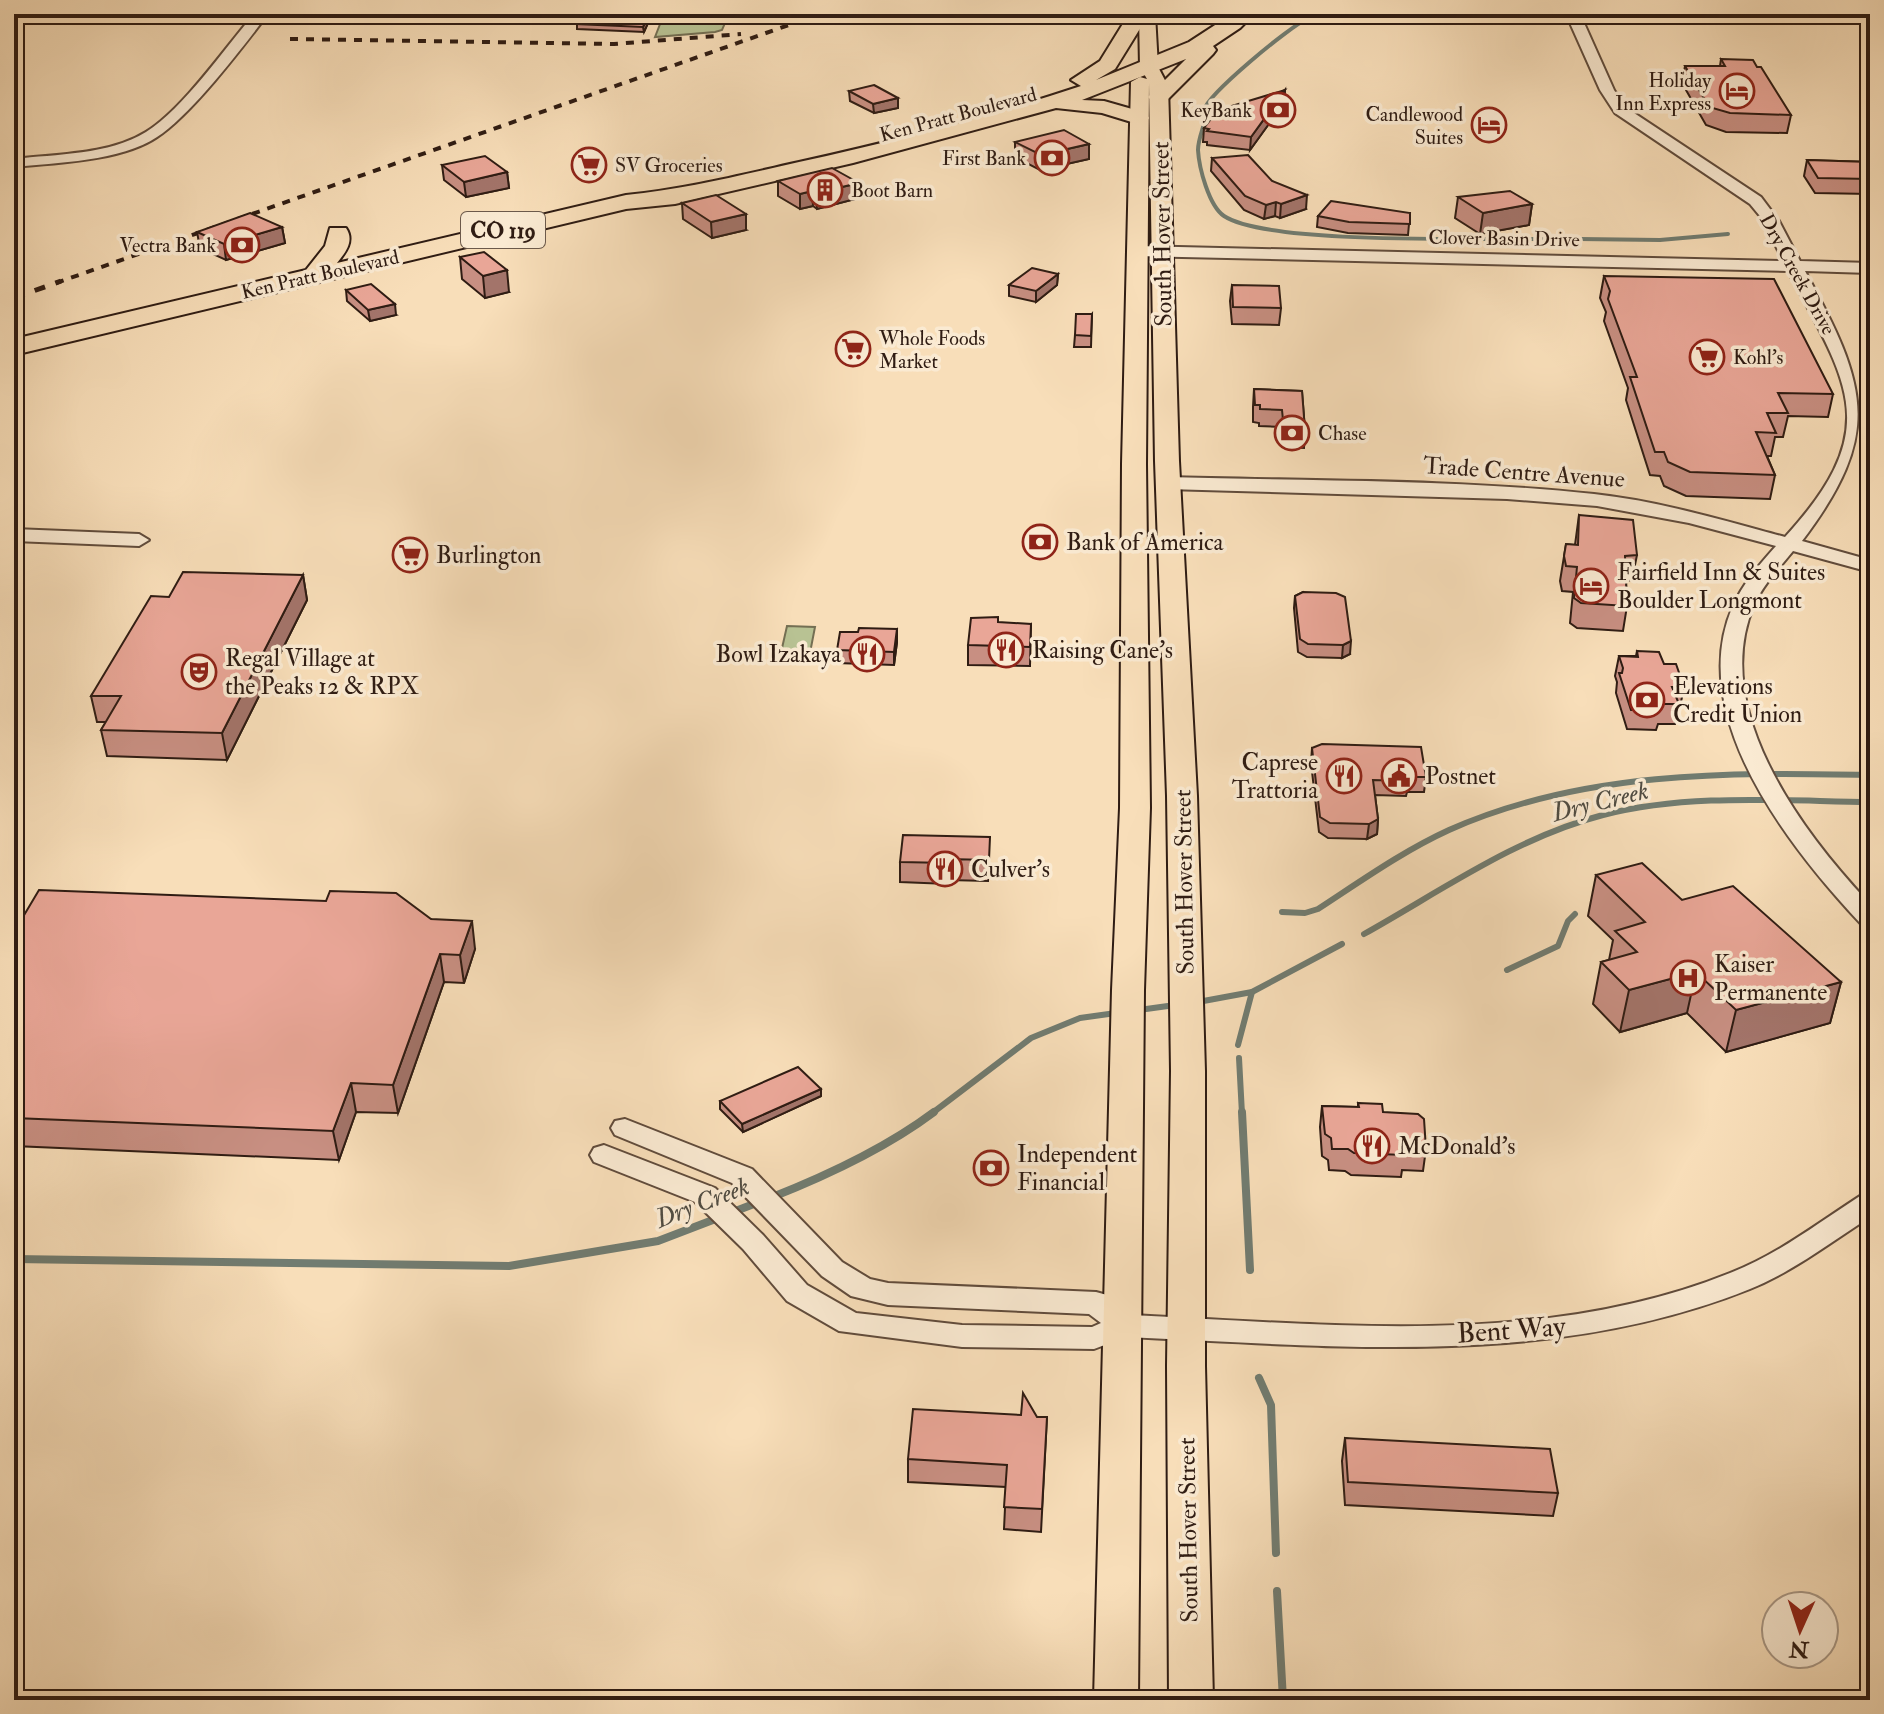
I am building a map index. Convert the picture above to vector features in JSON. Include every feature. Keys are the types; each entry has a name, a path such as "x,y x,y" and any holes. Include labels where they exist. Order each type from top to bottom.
{"highway":[{"path":"1081,80 1108,65 1124,33 1139,14"},
{"name":"CO 119","path":"1148,60 1212,14"},
{"name":"CO 119","path":"1148,60 1217,35 1244,14"},
{"path":"1159,97 1198,59 1217,35"},
{"name":"Ken Pratt Boulevard","path":"626,202 660,187 962,115 1148,60"},
{"name":"Ken Pratt Boulevard","path":"14,347 626,202 675,197 1046,105 1148,60"},
{"path":"1046,105 1104,107 1138,118"},
{"path":"316,274 337,247 338,233"}],"main road":[{"name":"South Hover Street","path":"1116,1700 1128,1005 1135,808 1134,482 1138,118 1139,86 1148,60 1147,14"},
{"name":"South Hover Street","path":"1148,60 1159,86 1167,483 1182,782 1191,1700"},
{"path":"1134,482 1167,483"}],"street":[{"path":"14,163 98,154 150,136 175,115 261,14"},
{"name":"Dry Creek Drive","path":"1573,14 1616,105 1756,201 1770,220 1850,376 1858,419 1853,453 1841,480 1747,597 1734,636 1737,710 1753,759 1775,802 1843,890 1870,919"},
{"name":"Clover Basin Drive","path":"1137,251 1870,268"},
{"name":"Trade Centre Avenue","path":"1167,483 1575,497 1673,512 1870,566"},
{"path":"14,535 139,540"},
{"path":"625,1128 742,1176 832,1269 861,1288 888,1294 1096,1303 1124,1326"},
{"name":"Bent Way","path":"604,1155 705,1195 753,1242 797,1293 850,1323 905,1332 991,1337 1094,1338 1124,1326 1424,1335 1561,1326 1643,1313 1681,1303 1745,1279 1870,1203"}],"green space":[{"path":"664,14 729,14 722,30 655,37"},
{"path":"787,626 815,627 809,658 780,657"}],"building":[{"path":"585,14 649,14 643,27 577,24"},
{"path":"1721,59 1753,60 1757,67 1761,67 1791,115 1730,113 1709,107 1685,66 1725,66"},
{"path":"874,85 898,98 873,104 849,91"},
{"path":"1285,90 1251,137 1204,128 1218,110"},
{"path":"1064,130 1089,144 1041,155 1015,142"},
{"path":"1248,155 1272,181 1307,195 1281,204 1266,205 1245,196 1212,158"},
{"path":"485,156 507,172 464,182 442,165"},
{"path":"1807,160 1870,162 1870,179 1818,178"},
{"path":"832,168 859,183 800,194 778,181"},
{"path":"1510,191 1532,204 1483,213 1458,197"},
{"path":"716,195 746,214 711,222 682,203"},
{"path":"1331,201 1410,213 1410,224 1349,222 1318,216"},
{"path":"250,213 282,227 224,244 197,232"},
{"path":"484,252 507,270 483,276 460,257"},
{"path":"1032,268 1058,274 1036,291 1009,285"},
{"path":"1604,276 1774,279 1833,394 1778,393 1788,413 1767,413 1776,433 1756,432 1775,475 1690,472 1668,462 1664,452 1655,452 1630,377 1637,377 1608,299 1610,291"},
{"path":"371,284 395,304 368,310 346,290"},
{"path":"1232,285 1279,286 1281,308 1233,307"},
{"path":"1076,314 1092,314 1091,336 1075,335"},
{"path":"1254,389 1302,391 1305,430 1284,430 1282,410 1260,409 1260,405 1255,405"},
{"name":"Fairfield Inn & Suites Boulder Longmont","path":"1579,515 1633,520 1637,555 1625,556 1627,606 1581,603 1574,598 1577,567 1566,566 1564,556 1566,544 1578,545"},
{"name":"Regal Village at the Peaks 12 & RPX","path":"183,572 303,575 222,733 101,730 121,696 91,696 151,596 169,597"},
{"path":"1303,592 1336,593 1345,597 1351,641 1343,645 1308,644 1300,639 1295,596"},
{"path":"998,617 998,622 1031,624 1030,647 968,645 971,618"},
{"path":"859,628 897,629 894,652 837,650 840,632 858,632"},
{"path":"1637,651 1659,652 1664,664 1676,664 1684,687 1672,687 1679,704 1658,704 1660,710 1631,710 1619,673 1623,668 1619,656 1638,657"},
{"path":"1322,744 1421,747 1426,777 1408,777 1408,781 1373,780 1378,819 1369,824 1330,823 1320,817 1312,748"},
{"path":"903,835 990,837 989,860 900,862"},
{"path":"1642,863 1682,900 1733,886 1841,982 1736,1010 1696,972 1629,990 1601,962 1637,952 1615,931 1645,922 1596,875"},
{"path":"39,890 326,901 330,891 396,893 431,919 472,921 460,955 440,954 393,1085 351,1083 333,1131 14,1118 14,932"},
{"path":"798,1067 821,1089 742,1124 720,1101"},
{"path":"1358,1103 1382,1104 1383,1112 1418,1114 1424,1119 1426,1149 1403,1148 1404,1155 1332,1149 1331,1138 1325,1134 1322,1106 1359,1107"},
{"path":"1023,1393 1037,1417 1047,1417 1042,1509 1004,1507 1007,1465 908,1459 913,1409 1021,1415"},
{"path":"1345,1438 1550,1449 1558,1493 1348,1482"}],"waterway":[{"path":"1204,110 1234,76 1307,19 1318,16 1357,17"},
{"path":"1205,120 1198,150 1209,195 1224,216 1248,225 1328,236 1544,239"},
{"path":"1579,239 1660,240 1728,234"},
{"path":"1282,912 1305,913 1318,909 1432,838 1499,811 1550,796 1656,779 1763,774 1870,775"},
{"name":"Dry Creek","path":"1364,934 1510,851 1603,815 1703,801 1870,802"},
{"path":"1507,970 1558,946 1568,921 1575,914"},
{"name":"Dry Creek","path":"1252,992 1342,944"},
{"name":"Dry Creek","path":"1198,1002 1252,992"},
{"path":"1238,1045 1252,992"},
{"name":"Dry Creek","path":"1139,1010 1175,1005"},
{"name":"Dry Creek","path":"931,1114 1031,1038 1080,1018 1116,1013"},
{"path":"1239,1058 1242,1114"},
{"name":"Dry Creek","path":"770,1198 855,1160 896,1138 934,1112"},
{"path":"1242,1112 1250,1270"},
{"name":"Dry Creek","path":"733,1212 759,1202"},
{"name":"Dry Creek","path":"14,1259 509,1266 658,1241 718,1218"},
{"path":"1259,1378 1271,1405 1276,1553"},
{"path":"1277,1591 1283,1700"}],"railway":[{"path":"56,283 820,14"},
{"path":"290,39 614,44 741,34"},
{"path":"14,298 61,281"}],"place":[{"name":"Holiday Inn Express","path":"1737,91"},
{"name":"KeyBank","path":"1278,110"},
{"name":"Candlewood Suites","path":"1489,125"},
{"name":"First Bank","path":"1052,158"},
{"name":"SV Groceries","path":"589,165"},
{"name":"Boot Barn","path":"825,190"},
{"name":"Vectra Bank","path":"242,245"},
{"name":"Whole Foods Market","path":"853,349"},
{"name":"Kohl's","path":"1707,357"},
{"name":"Chase","path":"1292,433"},
{"name":"Bank of America","path":"1040,542"},
{"name":"Burlington","path":"410,555"},
{"name":"Fairfield Inn & Suites Boulder Longmont","path":"1591,586"},
{"name":"Raising Cane's","path":"1006,650"},
{"name":"Bowl Izakaya","path":"867,654"},
{"name":"Regal Village at the Peaks 12 & RPX","path":"199,672"},
{"name":"Elevations Credit Union","path":"1647,700"},
{"name":"Caprese Trattoria","path":"1344,776"},
{"name":"Postnet","path":"1399,776"},
{"name":"Culver's","path":"945,869"},
{"name":"Kaiser Permanente","path":"1688,978"},
{"name":"McDonald's","path":"1372,1146"},
{"name":"Independent Financial","path":"991,1168"}]}
